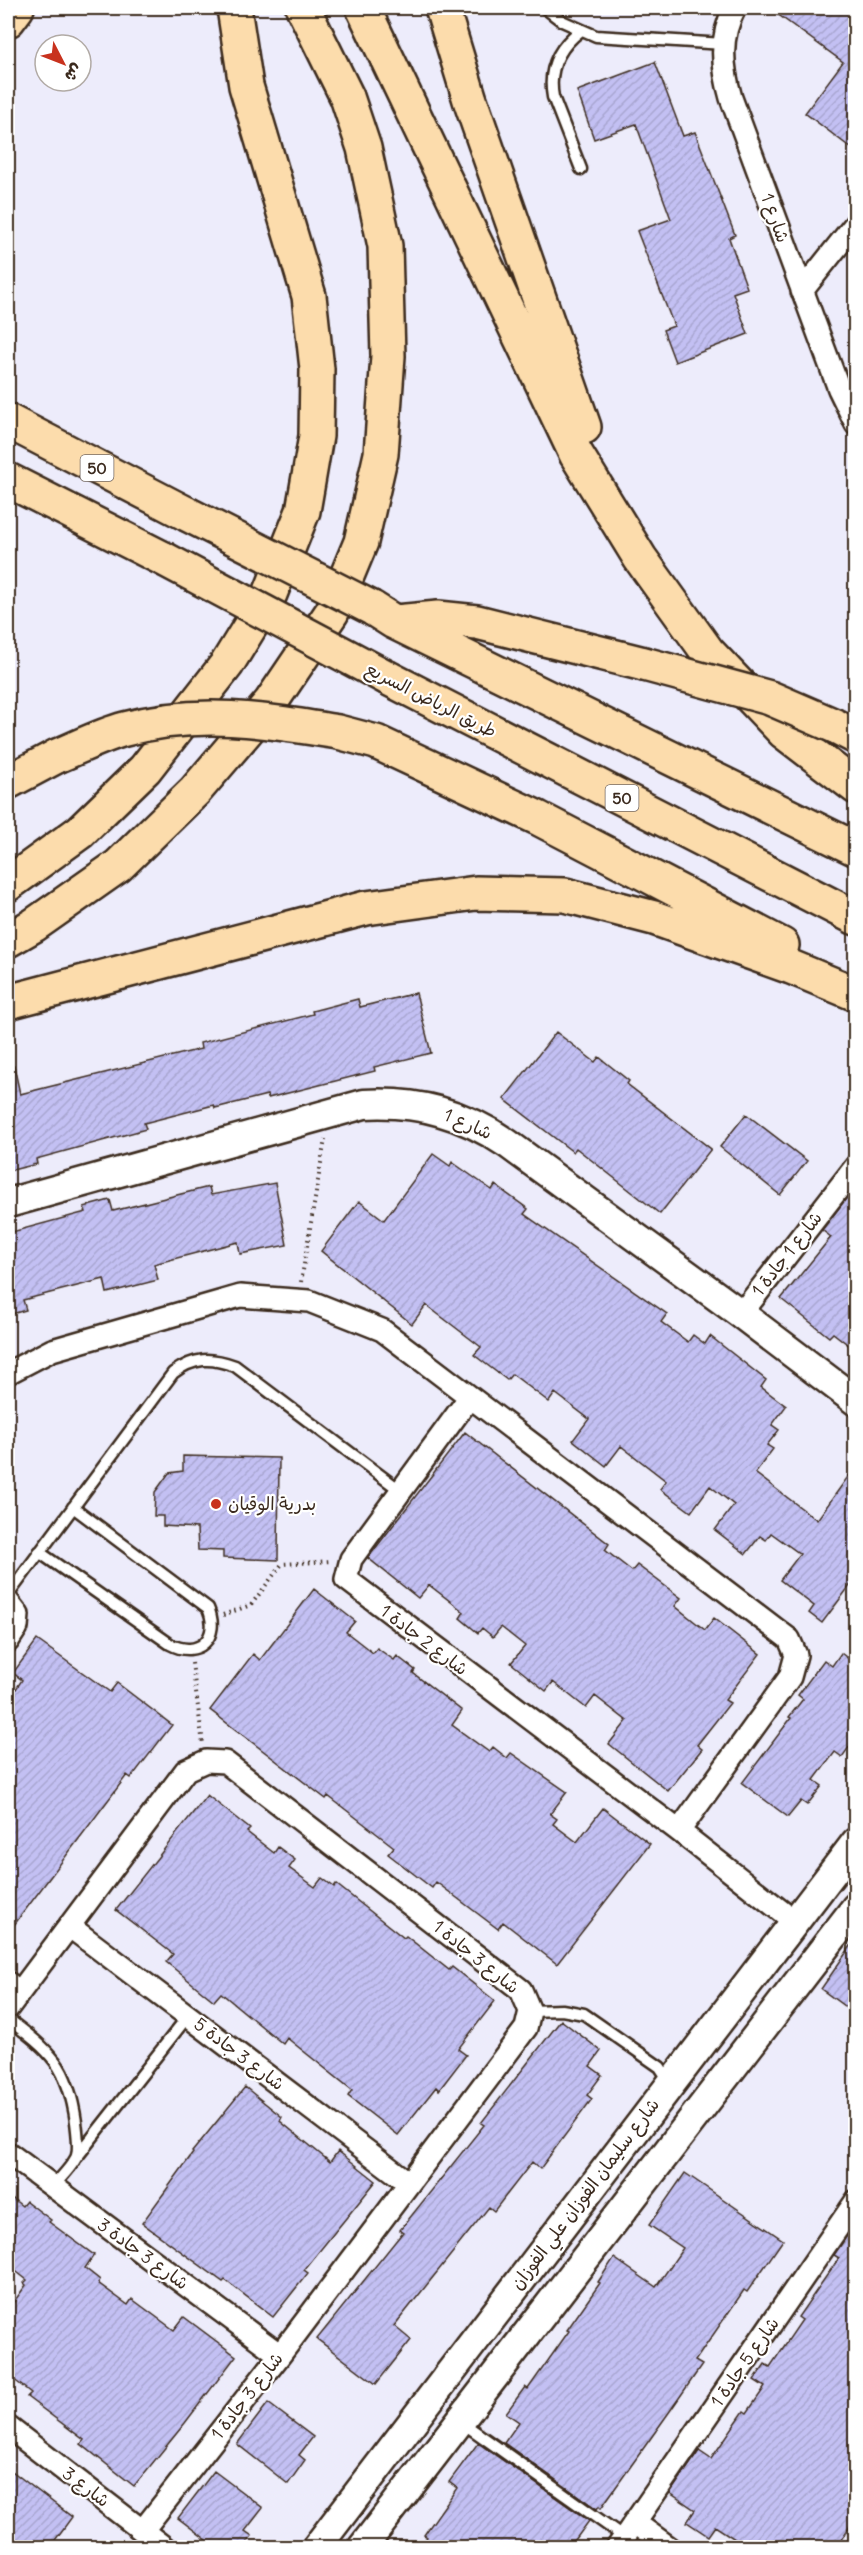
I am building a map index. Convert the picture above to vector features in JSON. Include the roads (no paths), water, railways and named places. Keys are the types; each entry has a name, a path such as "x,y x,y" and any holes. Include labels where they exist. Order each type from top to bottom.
{"highway":[{"path":"8,20 17,8"},
{"path":"8,884 80,832 152,760 227,664 264,604 303,511 316,436 317,369 309,296 246,86 234,8"},
{"path":"8,939 34,925 118,866 195,791 272,702 332,612 361,542 381,454 388,356 385,246 357,128 347,97 303,8"},
{"path":"442,8 470,100 578,413 640,558"},
{"path":"366,12 576,454 640,558 707,651 760,708 784,732 855,787"},
{"name":"50","path":"8,421 383,615 855,849"},
{"name":"طريق الرياض السريع","path":"8,480 165,559 388,678 855,918"},
{"path":"383,615 477,622 770,698 845,731"},
{"path":"8,782 57,756 125,729 198,716 271,721 338,732 376,742 538,818 855,984"},
{"path":"8,1002 366,908 476,893 565,895 654,918 791,967 855,994"}],"street":[{"name":"شارع 1","path":"735,8 727,28 723,63 731,98 802,291 855,424"},
{"path":"802,291 855,223"},
{"name":"شارع 1","path":"8,1203 364,1104 422,1106 468,1120 508,1144 741,1314 855,1401"},
{"name":"شارع 1 جادة 1","path":"741,1314 855,1166"},
{"path":"8,1373 52,1350 240,1296 309,1301 382,1330 789,1639 796,1655 790,1677 679,1831"},
{"path":"401,1491 469,1398"},
{"name":"شارع 2 جادة 1","path":"401,1491 351,1559 346,1579 679,1831 795,1922"},
{"path":"8,1602 18,1615 17,1627 8,1641"},
{"name":"شارع 3 جادة 1","path":"69,1926 186,1770 206,1761 225,1762 521,1990 530,2011 526,2028 279,2355 143,2530"},
{"name":"شارع سليمان الفوزان علي الفوزان","path":"316,2547 855,1842"},
{"path":"362,2547 855,1907"},
{"path":"8,2008 15,1982 69,1926"},
{"name":"شارع 3 جادة 5","path":"69,1926 409,2182"},
{"path":"712,2027 712,2035 720,2049 735,2055 744,2054"},
{"path":"672,2079 682,2071 697,2071 708,2080 712,2095"},
{"name":"شارع 3 جادة 3","path":"8,2153 279,2355"},
{"name":"شارع 5 جادة 1","path":"625,2536 855,2201"},
{"name":"شارع 3","path":"8,2427 165,2547"},
{"path":"625,2536 670,2547"}],"lane":[{"path":"545,8 580,31 614,39 724,44"},
{"path":"580,31 570,38 556,59 551,84 553,97 581,169"},
{"path":"8,1595 173,1373 185,1364 202,1358 218,1359 235,1366 401,1491"},
{"path":"39,1552 179,1649 190,1650 200,1646 208,1639 212,1629 212,1618 208,1608 73,1507"},
{"path":"530,2011 562,2010 584,2014 660,2067 672,2079"},
{"path":"53,2187 188,2016"},
{"path":"8,2019 45,2047 66,2078 76,2118 77,2157"},
{"path":"460,2420 625,2536"}],"place":[{"name":"بدرية الوقيان","path":"216,1504"}]}
